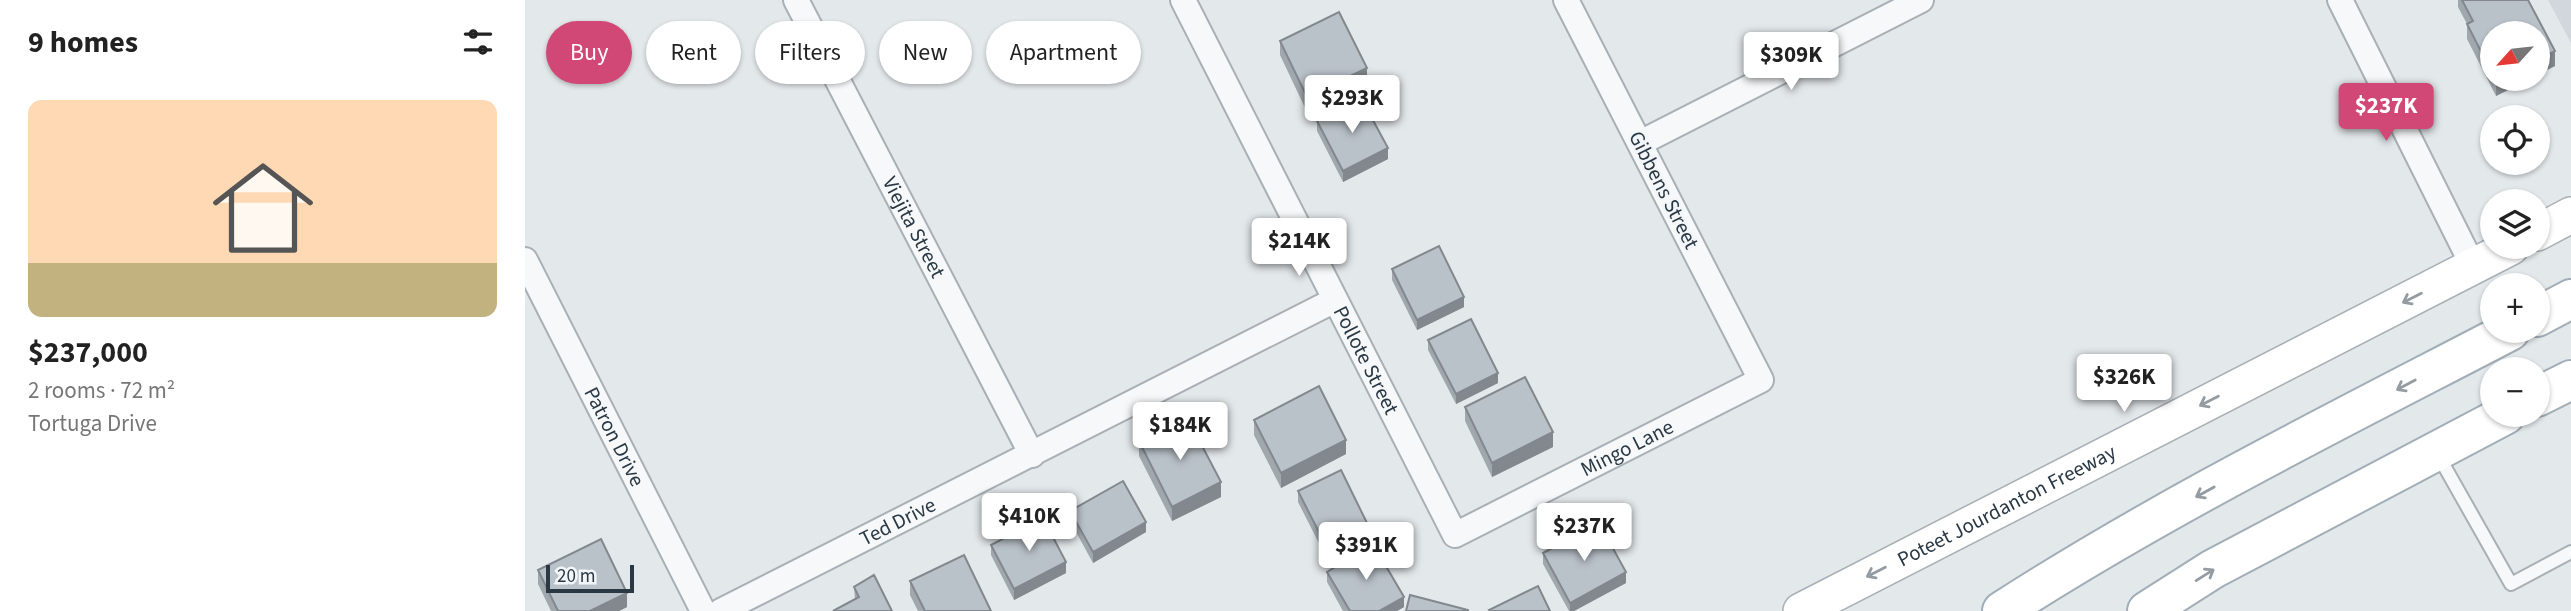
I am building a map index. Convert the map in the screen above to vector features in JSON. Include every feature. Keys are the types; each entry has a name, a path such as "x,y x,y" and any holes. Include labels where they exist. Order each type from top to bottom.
{"main road":[{"path":"2550,310 2571,299"},
{"path":"2002,611 2069,568 2249,467 2487,343"},
{"path":"2550,390 2571,380"},
{"path":"2147,611 2213,569 2483,427"}],"street":[{"name":"Viejita Street","path":"796,0 1032,455"},
{"name":"Pollote Street","path":"1183,0 1455,535"},
{"name":"Gibbens Street","path":"1566,0 1761,380"},
{"path":"1640,143 1920,0"},
{"path":"2340,0 2473,266"},
{"path":"2550,226 2571,215"},
{"name":"Poteet Jourdanton Freeway","path":"1801,611 2487,259"},
{"name":"Patron Drive","path":"525,260 703,611"},
{"name":"Ted Drive","path":"721,611 1335,300"},
{"name":"Mingo Lane","path":"1455,535 1761,380"}],"lane":[{"path":"2436,452 2511,584 2571,552"}],"shaded area":[{"path":"2548,0 2571,0 2571,43"}],"building":[{"path":"2462,0 2528,0 2539,21 2480,21 2480,49 2467,24 2473,21"},
{"path":"1339,12 1367,68 1307,97 1280,41"},
{"path":"1361,98 1388,148 1343,171 1317,121"},
{"path":"1439,246 1464,297 1417,320 1392,269"},
{"path":"1471,319 1498,373 1456,394 1428,340"},
{"path":"1525,377 1553,432 1492,463 1465,407"},
{"path":"1319,386 1346,440 1281,473 1254,420"},
{"path":"1187,417 1221,482 1172,507 1139,441"},
{"path":"1341,470 1368,525 1326,546 1298,491"},
{"path":"1123,481 1146,522 1093,552 1070,511"},
{"path":"1043,518 1066,562 1014,589 991,545"},
{"path":"1599,523 1626,572 1570,603 1543,553"},
{"path":"601,539 627,593 590,611 558,611 538,570"},
{"path":"1373,544 1404,597 1379,611 1350,611 1327,572"},
{"path":"964,555 991,611 925,611 910,581"},
{"path":"874,575 892,611 833,611 859,597 854,587"},
{"path":"1538,586 1550,611 1489,610"},
{"path":"1410,595 1468,610 1468,611 1406,611"}]}
